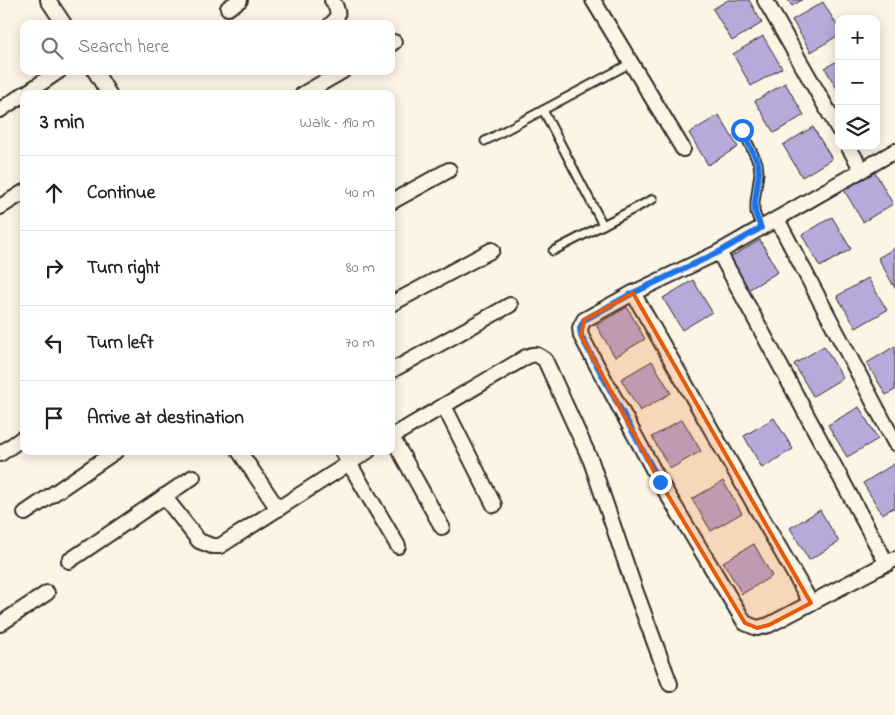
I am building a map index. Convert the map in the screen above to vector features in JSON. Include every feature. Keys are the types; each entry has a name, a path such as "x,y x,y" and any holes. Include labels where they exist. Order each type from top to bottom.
{"street":[{"path":"48,0 61,20"},
{"path":"332,0 338,12 335,20"},
{"path":"765,0 835,123"},
{"path":"599,2 631,63 683,149"},
{"path":"30,90 53,75"},
{"path":"97,75 107,90"},
{"path":"310,90 336,75"},
{"path":"0,110 20,97"},
{"path":"850,150 862,170"},
{"path":"719,252 891,562 769,625 756,628 745,623 660,482 581,336 580,328 584,320 633,293 719,252 862,170 894,155"},
{"path":"395,200 449,170"},
{"path":"0,207 20,194"},
{"path":"777,219 895,443"},
{"path":"395,302 492,250"},
{"path":"633,293 811,603"},
{"path":"395,369 510,305"},
{"path":"395,435 526,357 533,354 544,360 591,461 634,587 670,684"},
{"path":"444,406 494,505"},
{"path":"0,454 20,440"},
{"path":"395,442 442,527"},
{"path":"24,513 110,455"},
{"path":"243,455 278,509"},
{"path":"164,496 199,541 212,546 220,546 278,509 345,457 398,546"},
{"path":"68,561 193,477"},
{"path":"0,624 48,594"}],"lane":[{"path":"485,141 631,63"},
{"path":"542,110 603,225"},
{"path":"742,130 758,163 759,172 755,212 761,228"},
{"path":"553,251 653,199"}],"highlighted area":[{"path":"633,293 811,603 769,625 757,628 745,623 660,482 581,336 584,320"}],"building":[{"path":"728,0 749,0 762,23 732,41 713,9"},
{"path":"788,0 802,0 792,6"},
{"path":"823,2 835,22 835,37 811,52 792,20"},
{"path":"763,36 782,68 751,86 733,54"},
{"path":"835,62 835,85 825,68"},
{"path":"785,83 804,115 774,133 755,101"},
{"path":"719,115 738,147 708,165 689,133"},
{"path":"813,127 832,159 802,177 783,145"},
{"path":"875,172 893,204 863,222 844,190"},
{"path":"832,217 851,249 820,267 802,235"},
{"path":"760,240 778,272 748,290 729,258"},
{"path":"895,248 895,288 878,258"},
{"path":"868,278 887,310 856,328 837,296"},
{"path":"693,280 712,312 682,330 663,298"},
{"path":"627,307 645,339 615,357 596,325"},
{"path":"824,346 843,378 813,396 794,364"},
{"path":"895,346 895,390 886,395 867,363"},
{"path":"652,361 671,393 640,411 621,379"},
{"path":"859,407 878,439 847,457 828,425"},
{"path":"774,418 793,449 762,468 744,436"},
{"path":"682,419 701,451 670,469 652,437"},
{"path":"894,464 895,507 882,514 863,483"},
{"path":"723,481 742,513 711,531 692,499"},
{"path":"820,510 839,542 809,560 790,528"},
{"path":"754,544 772,576 742,594 723,562"}],"route":[{"path":"660,482 581,336 580,328 584,320 633,293 719,252 761,228 755,212 759,172 758,163 742,130"}]}
